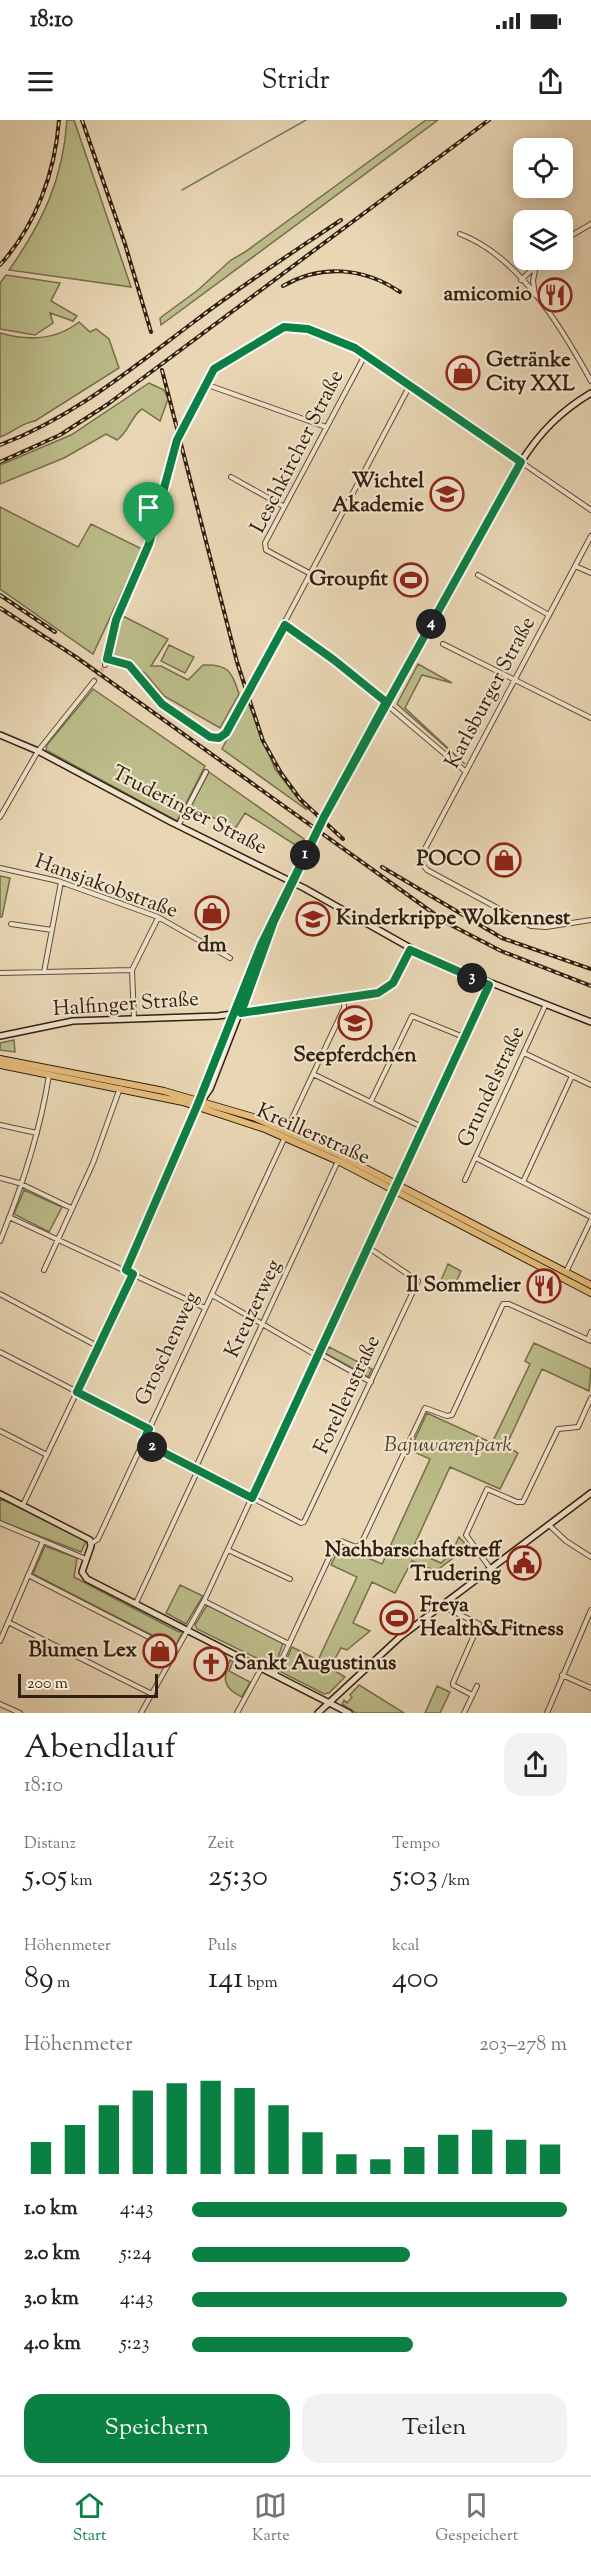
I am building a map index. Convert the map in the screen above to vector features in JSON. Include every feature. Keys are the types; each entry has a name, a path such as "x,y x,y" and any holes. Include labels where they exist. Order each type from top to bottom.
{"main road":[{"name":"Kreillerstraße","path":"0,1059 199,1102 286,1134 398,1185 591,1285"},
{"name":"Kreillerstraße","path":"0,1065 199,1102"},
{"name":"Kreillerstraße","path":"286,1134 591,1293"}],"street":[{"path":"573,235 591,224"},
{"path":"460,234 475,240 521,280 569,340 591,381"},
{"path":"521,280 531,270"},
{"path":"535,270 533,280 535,296"},
{"path":"105,665 116,620 152,536 177,440 205,384 214,369 274,331 292,326 308,329 365,355 591,510"},
{"name":"Leschkircher Straße","path":"311,574 266,550 265,543 365,355"},
{"path":"205,384 326,427"},
{"path":"107,659 129,665 162,704 210,737 219,738 226,733 410,386"},
{"path":"199,1102 232,1014 274,921 324,817 386,702 521,462 539,435 556,417 591,393"},
{"path":"231,477 284,506"},
{"name":"Karlsburger Straße","path":"591,536 466,772 421,851 421,864 427,870 531,926 546,927 591,920"},
{"path":"575,566 591,573"},
{"path":"478,575 549,615"},
{"path":"285,625 334,660 386,702 466,772"},
{"path":"443,644 591,718"},
{"path":"0,817 38,752 94,681"},
{"name":"Truderinger Straße","path":"0,735 38,752 178,826 312,892 410,950 489,985 591,1022"},
{"path":"178,826 206,772"},
{"name":"Hansjakobstraße","path":"0,868 62,882 158,917 230,958"},
{"path":"44,972 62,882"},
{"path":"134,1018 132,970 158,917"},
{"path":"126,1270 184,1135 241,1013 274,921"},
{"path":"11,924 52,930"},
{"name":"Halfinger Straße","path":"0,1036 73,1021 232,1014 386,990 393,983 410,950"},
{"path":"0,973 132,970"},
{"path":"141,1713 204,1601 489,985"},
{"name":"Groschenweg","path":"136,1603 87,1580 81,1572 92,1543 98,1539 344,1008 344,998"},
{"name":"Grundelstraße","path":"465,1180 546,1006"},
{"path":"371,1101 412,1016 466,1038"},
{"path":"524,1053 591,1085"},
{"path":"0,1241 22,1184 38,1133 49,1074"},
{"path":"313,1074 424,1128"},
{"path":"523,1182 572,1076"},
{"path":"44,1270 93,1163 120,1088"},
{"path":"0,1125 38,1133"},
{"path":"476,1158 591,1218 566,1272"},
{"name":"Kreuzerweg","path":"136,1603 338,1161"},
{"path":"0,1178 22,1184 71,1208"},
{"path":"9,1217 205,1308"},
{"name":"Forellenstraße","path":"252,1498 303,1523 375,1374 418,1279 369,1248"},
{"path":"23,1505 133,1274"},
{"path":"0,1294 99,1347"},
{"path":"212,1295 262,1325 370,1382"},
{"path":"275,1674 336,1543 341,1541 356,1547 361,1544 424,1408 447,1416 452,1415 503,1304 509,1304 589,1340 591,1332"},
{"path":"0,1352 149,1429"},
{"path":"490,1568 466,1535 487,1489 517,1502 523,1502 558,1429 578,1427 591,1398"},
{"path":"0,1431 47,1455"},
{"path":"143,1442 252,1498"},
{"path":"318,1713 383,1651 591,1493"},
{"path":"0,1494 92,1543"},
{"path":"0,1523 86,1559"},
{"path":"548,1524 566,1541 591,1557"},
{"path":"0,1641 43,1541"},
{"path":"228,1550 290,1579"},
{"path":"28,1575 177,1651"},
{"path":"204,1601 289,1644"},
{"path":"136,1603 350,1713"},
{"path":"442,1606 479,1624 453,1683 472,1695"},
{"path":"547,1713 591,1610"},
{"path":"8,1622 152,1694"},
{"path":"237,1713 262,1667"},
{"path":"562,1675 591,1688"},
{"path":"464,1713 477,1686"},
{"path":"0,1704 20,1713"}],"green space":[{"path":"67,120 74,120 131,287 9,270 32,235 56,181"},
{"path":"426,120 438,120 161,325 160,318 198,290 231,260"},
{"path":"6,275 60,283 51,301 77,316 73,321 50,313 53,323 35,335 0,329 0,283"},
{"path":"79,322 90,332 96,329 109,339 119,368 35,421 0,437 0,333 41,338 60,333"},
{"path":"149,383 164,390 168,399 160,421 142,409 117,440 106,434 64,458 0,484 0,465 71,435"},
{"path":"0,507 78,547 91,524 142,549 93,654 0,589"},
{"path":"123,616 168,639 151,666 161,666 188,680 203,665 218,666 228,670 239,694 220,728 164,696 145,673 111,655 118,624"},
{"path":"169,645 194,657 185,673 161,661"},
{"path":"418,664 452,683 422,675 405,708 465,764 397,704"},
{"path":"93,689 205,766 177,821 46,750 47,745"},
{"path":"247,700 275,769 307,810 222,749"},
{"path":"209,772 304,839 300,848 245,813 235,829 191,806"},
{"path":"0,876 10,878 2,917 0,917"},
{"path":"14,1040 15,1052 0,1050 0,1043"},
{"path":"24,1190 62,1207 49,1232 14,1214"},
{"path":"448,1264 461,1271 452,1291 439,1285"},
{"name":"Bajuwarenpark","path":"534,1343 591,1369 589,1391 542,1369 506,1446 518,1453 500,1489 450,1467 412,1550 441,1563 451,1554 459,1537 468,1547 436,1571 412,1561 395,1593 372,1582 353,1623 370,1631 347,1650 341,1648 330,1668 345,1677 329,1693 324,1694 281,1672 292,1647 318,1660 357,1577 331,1565 340,1546 382,1564 430,1459 410,1450 427,1413 492,1443 530,1364 525,1361"},
{"path":"329,1347 372,1369 368,1377 325,1353"},
{"path":"0,1499 26,1509 86,1541 81,1552 0,1521"},
{"path":"45,1546 77,1558 74,1577 179,1632 181,1630 182,1633 175,1647 33,1574"},
{"path":"180,1585 203,1596 186,1624 166,1613"},
{"path":"207,1605 283,1643 275,1667 197,1629 195,1625"},
{"path":"230,1660 233,1662 229,1671 250,1682 242,1697 231,1690 226,1682"},
{"path":"359,1685 404,1713 356,1713 342,1704 344,1700 347,1703 352,1697 350,1695"},
{"path":"437,1686 450,1692 440,1713 425,1713"}],"waterway":[{"path":"182,190 306,120"}],"tunnel":[{"path":"94,681 105,665"}],"railway":[{"path":"0,265 24,233 42,197 53,159 59,120"},
{"path":"82,120 125,244 151,332"},
{"path":"0,462 60,435 108,404 489,120"},
{"path":"0,445 27,434 78,406 267,269 341,220"},
{"path":"283,286 312,274 342,271 371,277 400,292"},
{"path":"162,370 237,662 263,741 281,773 300,799 343,839"},
{"path":"0,595 55,632"},
{"path":"0,608 76,657 447,923 501,951 591,986"},
{"path":"382,867 502,938 591,969"}],"place":[{"name":"amicomio","path":"555,295"},
{"name":"Getränke City XXL","path":"463,373"},
{"name":"Wichtel Akademie","path":"447,494"},
{"name":"Groupfit","path":"411,580"},
{"name":"POCO","path":"504,860"},
{"name":"dm","path":"212,913"},
{"name":"Kinderkrippe Wolkennest","path":"313,919"},
{"name":"Seepferdchen","path":"355,1023"},
{"name":"Il Sommelier","path":"544,1286"},
{"name":"Nachbarschaftstreff Trudering","path":"524,1563"},
{"name":"Freya Health&Fitness","path":"397,1618"},
{"name":"Blumen Lex","path":"160,1651"},
{"name":"Sankt Augustinus","path":"211,1664"}],"route":[{"path":"149,544 116,620 107,659 129,665 140,675 162,704 210,737 219,738 226,733 285,625 334,660 386,702 355,758 324,817 261,945 203,1086 197,1106 126,1270 133,1274 77,1392 149,1429 143,1442 252,1498 489,985 410,950 393,983 386,990 378,993 241,1013 267,947 274,921 324,817 521,462 355,348 300,326 284,327 214,369 177,440 159,515 149,544"}]}
